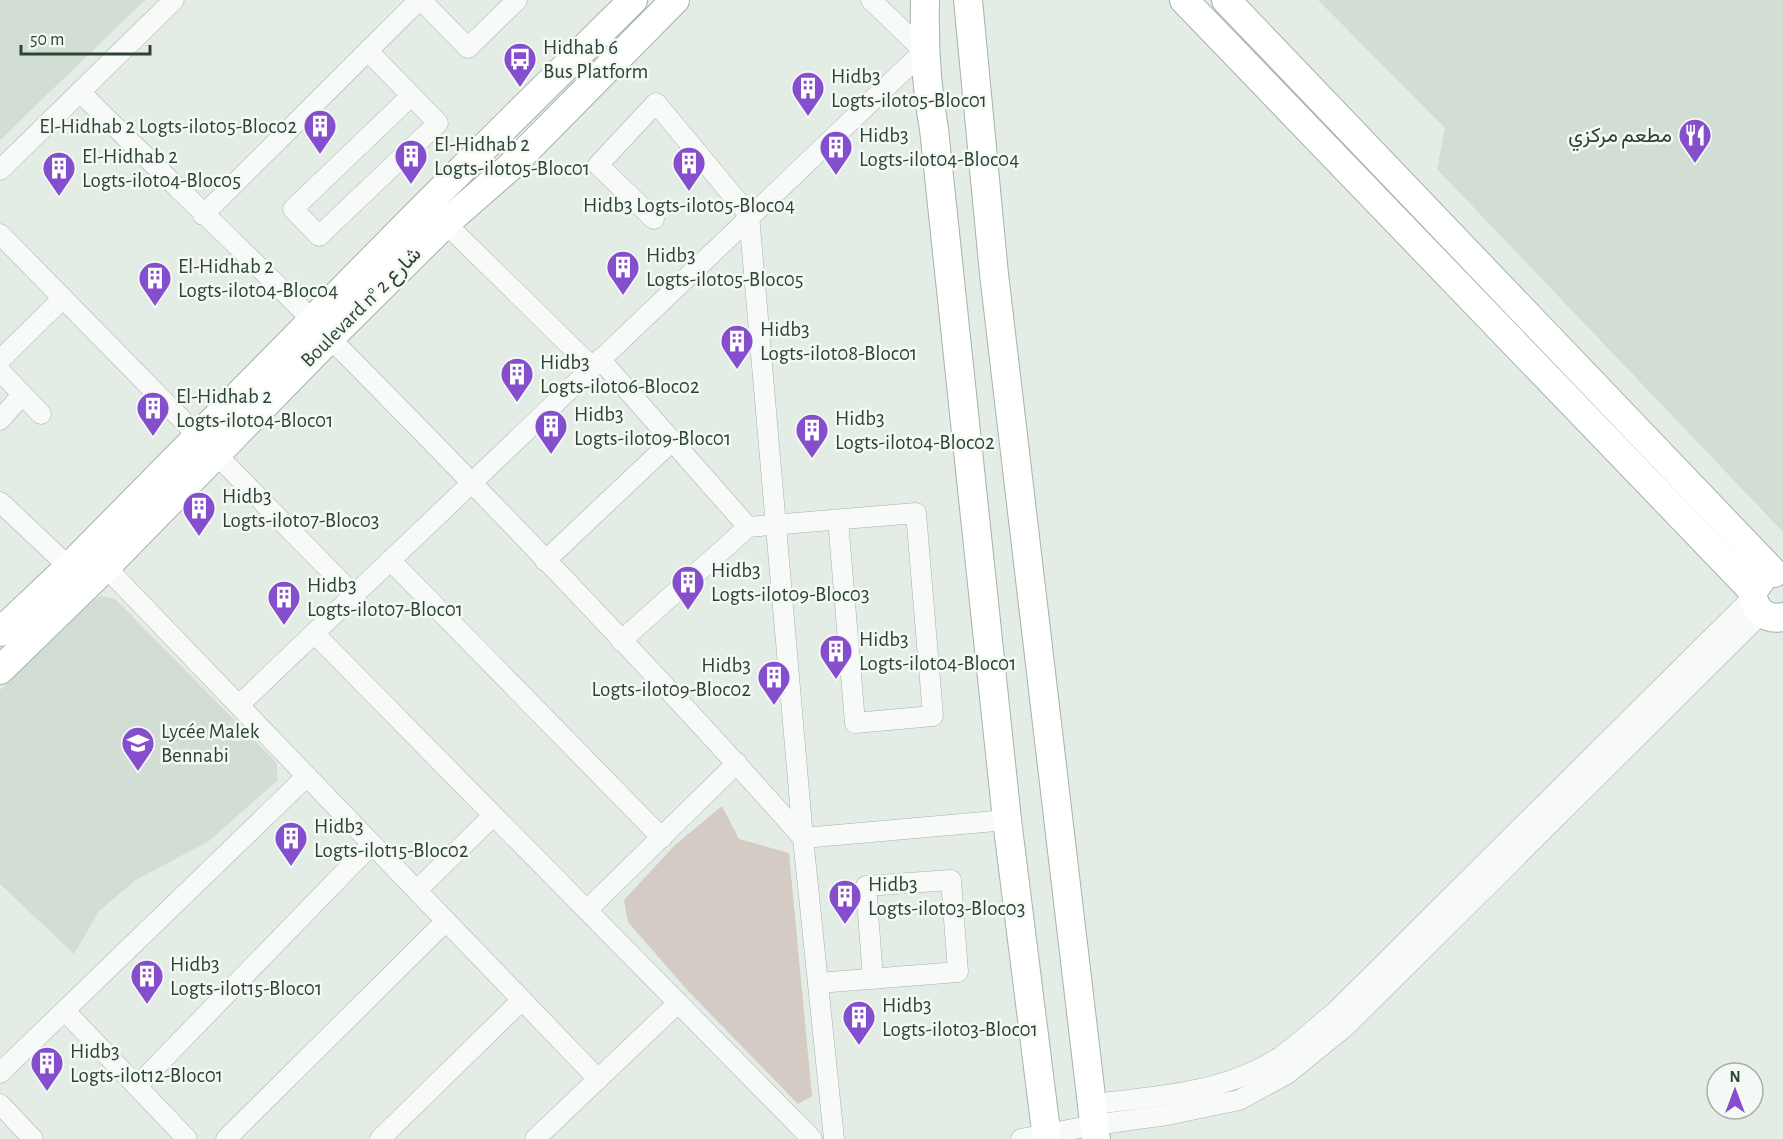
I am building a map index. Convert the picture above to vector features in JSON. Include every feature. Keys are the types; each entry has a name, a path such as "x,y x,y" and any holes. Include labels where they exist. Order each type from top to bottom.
{"main road":[{"name":"Boulevard n° شارع 2","path":"0,632 87,560 206,444 436,214 633,0"},
{"name":"Boulevard n° شارع 2","path":"436,214 510,166 675,0"},
{"path":"925,0 924,51 927,94 934,129 1038,1138"},
{"path":"968,0 994,274 1094,1123"},
{"path":"1184,0 1771,601"},
{"path":"1226,0 1771,601"},
{"name":"Boulevard n° شارع 2","path":"0,670 87,560"}],"street":[{"path":"0,171 174,0"},
{"path":"203,215 420,0 468,48 516,0"},
{"path":"239,705 924,51 871,0"},
{"path":"368,51 438,123 319,236 293,209 411,96"},
{"path":"80,92 320,329 470,483 737,763 803,838"},
{"path":"654,219 598,165 656,103 749,216 803,838 834,1139"},
{"path":"436,214 596,363 672,441 748,527"},
{"path":"0,234 354,595"},
{"path":"0,360 63,298"},
{"path":"0,371 41,414"},
{"path":"0,420 22,395"},
{"path":"545,561 672,441"},
{"path":"0,502 87,560 239,705 598,1079"},
{"path":"621,641 748,527 838,519 916,513 933,716 855,723 838,519"},
{"path":"390,560 662,838"},
{"path":"1038,1138 1094,1123 1167,1115 1239,1100 1287,1074 1346,1026 1771,601"},
{"path":"314,633 812,1139"},
{"path":"587,910 737,763"},
{"path":"0,1073 66,1012 307,776"},
{"path":"417,890 493,816"},
{"path":"803,838 1007,820"},
{"path":"137,1086 372,844"},
{"path":"818,983 873,979 958,972 951,880 866,886 873,979"},
{"path":"226,1139 446,921"},
{"path":"380,1139 522,1000"},
{"path":"535,1139 678,1003"},
{"path":"66,1012 188,1139"},
{"path":"0,1104 33,1139"}],"shaded area":[{"path":"0,0 145,0 0,140"},
{"path":"1318,0 1783,0 1783,532 1437,169 1445,128"},
{"name":"Lycée Malek Bennabi","path":"102,596 115,599 277,763 277,781 209,841 136,880 99,911 74,954 0,884 0,690 95,599"},
{"path":"722,806 739,839 789,853 812,1096 798,1104 688,991 628,922 624,900 675,845"}],"place":[{"name":"Hidhab 6 Bus Platform","path":"520,88"},
{"name":"Hidb3 Logts-ilot05-Bloc01","path":"808,117"},
{"name":"El-Hidhab 2 Logts-ilot05-Bloc02","path":"320,155"},
{"name":"مطعم مركزي","path":"1695,164"},
{"name":"Hidb3 Logts-ilot04-Bloc04","path":"836,176"},
{"name":"El-Hidhab 2 Logts-ilot05-Bloc01","path":"411,185"},
{"name":"Hidb3 Logts-ilot05-Bloc04","path":"689,192"},
{"name":"El-Hidhab 2 Logts-ilot04-Bloc05","path":"59,197"},
{"name":"Hidb3 Logts-ilot05-Bloc05","path":"623,296"},
{"name":"El-Hidhab 2 Logts-ilot04-Bloc04","path":"155,307"},
{"name":"Hidb3 Logts-ilot08-Bloc01","path":"737,370"},
{"name":"Hidb3 Logts-ilot06-Bloc02","path":"517,403"},
{"name":"El-Hidhab 2 Logts-ilot04-Bloc01","path":"153,437"},
{"name":"Hidb3 Logts-ilot09-Bloc01","path":"551,455"},
{"name":"Hidb3 Logts-ilot04-Bloc02","path":"812,459"},
{"name":"Hidb3 Logts-ilot07-Bloc03","path":"199,537"},
{"name":"Hidb3 Logts-ilot09-Bloc03","path":"688,611"},
{"name":"Hidb3 Logts-ilot07-Bloc01","path":"284,626"},
{"name":"Hidb3 Logts-ilot04-Bloc01","path":"836,680"},
{"name":"Hidb3 Logts-ilot09-Bloc02","path":"774,706"},
{"name":"Lycée Malek Bennabi","path":"138,772"},
{"name":"Hidb3 Logts-ilot15-Bloc02","path":"291,867"},
{"name":"Hidb3 Logts-ilot03-Bloc03","path":"845,925"},
{"name":"Hidb3 Logts-ilot15-Bloc01","path":"147,1005"},
{"name":"Hidb3 Logts-ilot03-Bloc01","path":"859,1046"},
{"name":"Hidb3 Logts-ilot12-Bloc01","path":"47,1092"}]}
